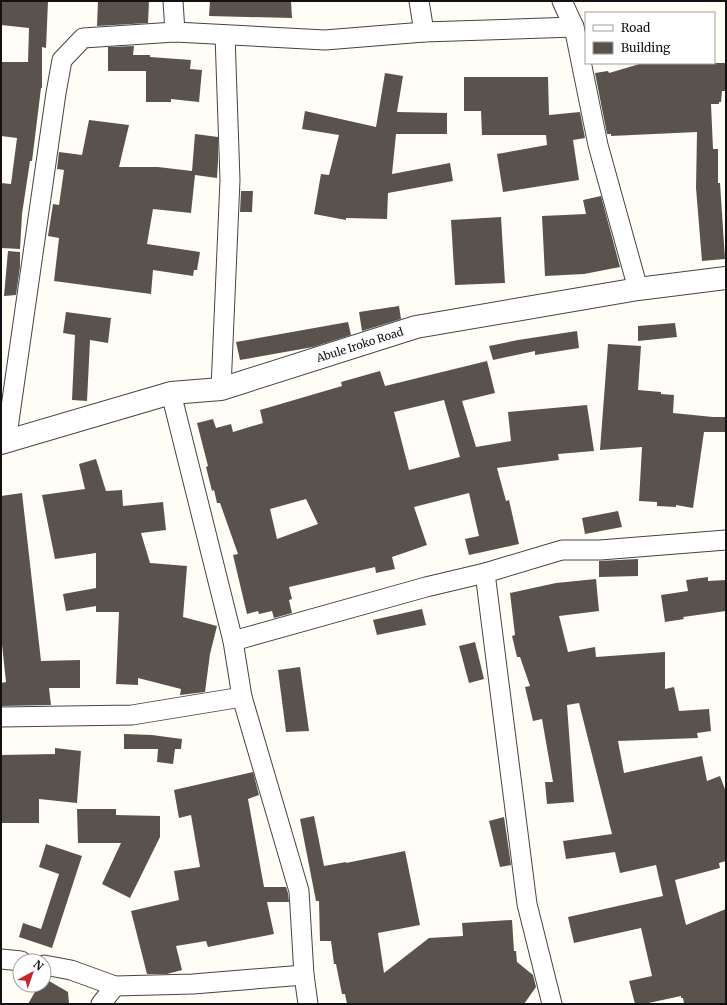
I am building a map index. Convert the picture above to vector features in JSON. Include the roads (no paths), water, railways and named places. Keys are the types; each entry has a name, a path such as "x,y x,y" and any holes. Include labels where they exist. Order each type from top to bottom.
{"street":[{"path":"173,1 175,32"},
{"path":"419,1 424,32"},
{"path":"562,1 574,26 598,145 638,289"},
{"path":"3,443 62,60 82,38 175,32 325,40 424,32 574,26"},
{"path":"221,389 230,180 225,35"},
{"name":"Abule Iroko Road","path":"3,443 171,393 221,389 416,327 638,289 726,278"},
{"path":"171,393 233,641 242,697 299,891 304,975 308,1004"},
{"path":"233,641 426,587 485,573 562,550 600,550 726,540"},
{"path":"485,573 527,904 552,1004"},
{"path":"1,717 132,715 242,697"},
{"path":"1,959 12,960"},
{"path":"52,966 71,970 115,986 193,984 304,975"},
{"path":"102,1004 115,986"}]}
